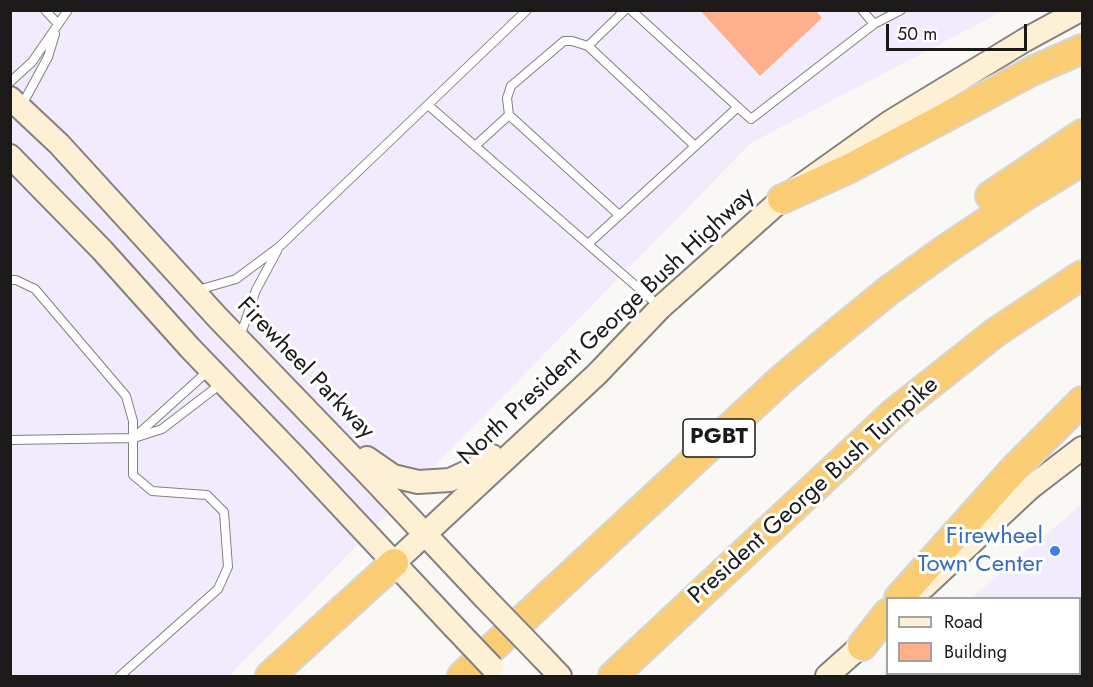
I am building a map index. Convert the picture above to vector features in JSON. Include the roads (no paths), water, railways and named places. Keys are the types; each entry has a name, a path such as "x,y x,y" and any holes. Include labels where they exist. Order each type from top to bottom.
{"highway":[{"path":"782,199 850,168 1032,71 1083,49"},
{"path":"888,291 940,232 1052,153 1083,134"},
{"name":"PGBT","path":"462,676 782,379 888,291 980,225 1083,161"},
{"name":"President George Bush Turnpike","path":"613,676 895,412 996,332 1083,275"},
{"path":"900,597 1016,467 1083,401"},
{"path":"270,676 394,563"},
{"path":"862,646 886,616"}],"main road":[{"name":"North President George Bush Highway","path":"394,563 597,374 661,307 782,199 890,122 1025,40 1080,10"},
{"name":"Firewheel Parkway","path":"14,107 59,144 239,340 560,676"},
{"path":"10,156 102,250 500,676"},
{"path":"333,437 353,446 393,476 418,482 450,480 480,466 562,394 597,374"},
{"path":"913,597 1030,488 1083,448"},
{"path":"827,676 886,623"}],"lane":[{"path":"45,10 58,24"},
{"path":"10,82 32,62 68,10"},
{"path":"194,291 236,279 279,248 527,10"},
{"path":"588,46 625,10"},
{"path":"631,10 751,119 874,24 901,10"},
{"path":"862,10 874,24"},
{"path":"14,107 48,57 58,24"},
{"path":"619,215 509,115 507,98 511,86 564,41 588,46 695,146"},
{"path":"428,105 661,307"},
{"path":"588,244 738,107"},
{"path":"475,146 509,115"},
{"path":"239,340 256,290 279,248"},
{"path":"10,280 16,280 35,289 126,396 133,421 133,475 152,491 207,495 224,512 228,567 218,589 120,676"},
{"path":"134,438 217,375"},
{"path":"10,440 134,438 162,429 217,375"}],"place":[{"name":"Firewheel Town Center","path":"1055,551"}]}
